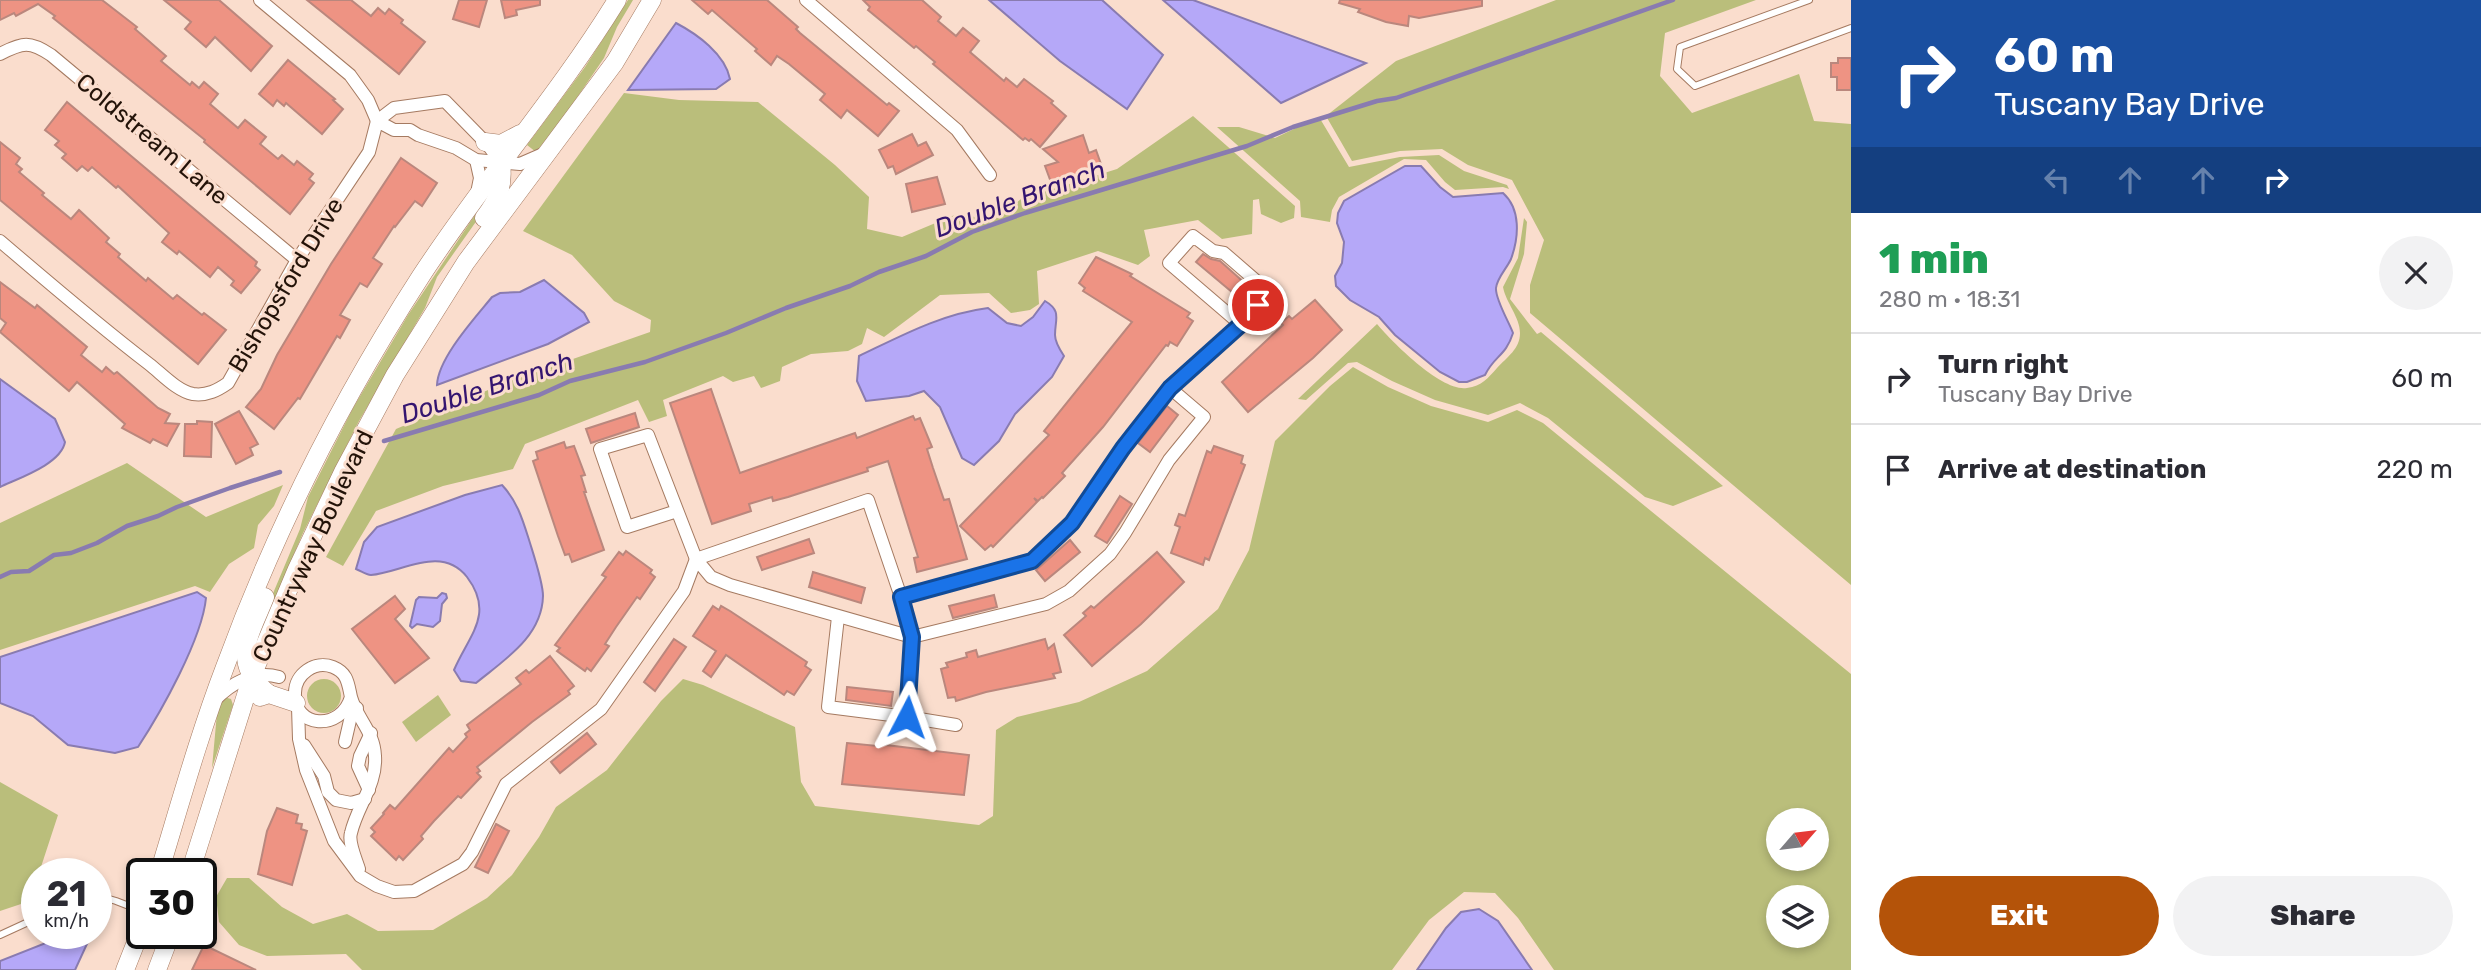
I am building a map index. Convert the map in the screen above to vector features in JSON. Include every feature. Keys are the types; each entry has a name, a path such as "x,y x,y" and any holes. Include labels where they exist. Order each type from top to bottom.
{"street":[{"path":"260,0 350,75 368,100 377,121 394,130 410,130 456,148 476,160 500,163 520,164 549,149"},
{"name":"Countryway Boulevard","path":"164,858 212,704 244,617 298,494 364,369 422,275 500,163 590,44 617,0"},
{"name":"Countryway Boulevard","path":"195,858 252,676 297,569 343,472 395,375 466,262 615,62 652,0"},
{"path":"806,0 957,130 989,175"},
{"name":"Coldstream Lane","path":"0,54 24,44 37,45 297,260"},
{"path":"377,121 394,108 445,101 453,106 472,131 485,142 500,163 502,177 499,194 444,278 427,323"},
{"name":"Bishopsford Drive","path":"0,241 108,333 176,386 192,394 217,391 228,383 297,260 369,152 377,121"},
{"path":"485,142 501,144 528,127"},
{"path":"476,160 480,178 476,198"},
{"path":"901,597 1032,561 1072,523 1123,448 1170,388 1239,323 1248,318 1269,292 1224,253 1213,251 1193,236 1169,263 1239,323"},
{"path":"677,510 627,527 600,450 648,435 696,559 711,577 730,585 912,637 1046,604 1069,591 1110,554 1169,460 1204,417 1170,388"},
{"path":"298,494 292,535 245,646 245,656 252,676 260,687 269,694 297,705 314,721 330,721 349,710"},
{"path":"696,559 868,500 912,637 907,717"},
{"path":"345,742 349,710 348,680 334,667 326,665 308,669 295,690 299,739 306,770 334,841 360,876 394,892 414,891 463,864 472,852 506,784 601,709 684,591 696,559"},
{"path":"838,617 828,707 956,725"},
{"path":"264,648 267,667 279,677"},
{"path":"212,704 226,690 252,676 265,674 297,683"},
{"path":"241,712 255,700 269,694"},
{"path":"349,710 371,733 375,757 373,781 350,835 360,876"},
{"path":"299,739 324,776 328,792 336,800 351,803 367,795"},
{"path":"125,970 133,949"},
{"path":"157,970 165,949"}],"lane":[{"path":"1809,0 1680,47 1677,69 1695,86 1851,28"},
{"path":"0,935 21,925"}],"green space":[{"path":"628,0 633,0 617,27 604,58 536,152 527,145 585,67"},
{"path":"1556,0 1756,0 1665,33 1660,76 1692,113 1799,74 1814,121 1851,124 1851,585 1530,313 1530,285 1544,240 1512,180 1468,165 1442,149 1400,151 1352,161 1326,116 1396,61"},
{"path":"624,93 679,100 758,102 835,165 869,197 867,229 902,237 957,214 981,218 1002,214 1021,199 1117,169 1193,116 1295,206 1294,218 1281,223 1261,214 1259,199 1253,200 1252,234 1222,239 1198,220 1144,230 1150,256 1138,265 1098,251 1037,271 1039,304 1030,310 1011,313 989,293 940,295 884,337 867,328 862,344 848,351 811,354 782,367 780,381 761,388 754,376 733,382 723,376 663,400 667,416 649,422 638,400 525,444 513,469 443,486 376,511 343,566 326,557 396,429 507,382 650,332 651,320 614,301 572,255 523,231"},
{"path":"1319,117 1349,167 1400,157 1439,155 1464,171 1507,185 1509,189 1503,187 1455,190 1426,160 1404,159 1339,197 1332,210 1330,222 1301,217 1300,201 1217,127 1239,127 1275,138"},
{"path":"483,203 487,206 437,277 425,308 359,421 303,533 259,636 256,634 300,529 308,497 353,408 408,315"},
{"path":"1524,218 1527,222 1524,254 1510,299 1537,334 1541,332 1723,486 1673,506 1645,497 1548,418 1520,403 1488,415 1435,400 1357,362 1348,363 1306,400 1298,399 1377,324 1419,365 1445,382 1467,388 1484,381 1518,344 1518,321 1503,287 1518,258"},
{"path":"1353,367 1388,387 1431,406 1488,422 1517,410 1543,423 1851,674 1851,970 1554,970 1518,918 1495,893 1464,892 1429,920 1392,970 362,970 346,954 267,956 239,945 219,922 217,895 227,878 249,878 282,907 313,924 347,914 378,931 433,930 487,898 512,875 556,807 607,770 661,701 683,679 703,685 795,727 801,782 815,806 979,825 993,816 996,730 1017,717 1079,702 1147,671 1218,609 1249,550 1275,441"},
{"path":"127,463 206,517 283,485 274,506 258,525 254,548 229,564 210,592 195,586 0,650 0,523"},
{"path":"324,679 336,684 341,696 336,708 324,713 312,708 307,696 312,684"},
{"path":"438,695 451,715 416,742 402,722"},
{"path":"224,697 231,699 233,705 212,768 218,702"},
{"path":"0,782 58,815 44,858 21,858 21,904 0,911"}],"shaded area":[{"path":"989,0 1102,0 1163,55 1127,109 1060,61"},
{"path":"1163,0 1193,0 1366,63 1281,103"},
{"path":"676,23 701,39 716,53 730,79 716,89 628,90"},
{"path":"1405,166 1421,166 1453,197 1503,193 1516,215 1514,251 1496,288 1513,333 1507,347 1485,375 1467,382 1459,382 1440,372 1395,335 1379,317 1350,300 1336,286 1335,276 1342,263 1344,242 1337,223 1344,201"},
{"path":"544,280 584,313 589,322 548,344 437,385 450,351 492,297 500,293 520,292"},
{"path":"1045,301 1056,312 1055,338 1064,356 1052,377 1015,414 999,441 974,465 962,458 940,407 924,391 909,396 866,401 857,381 859,356 922,327 971,311 988,308 1007,323 1021,326 1033,317"},
{"path":"0,379 55,419 65,442 62,450 48,464 0,487"},
{"path":"502,485 519,512 534,555 543,591 541,611 529,635 509,656 476,683 461,681 454,670 477,624 479,613 475,590 467,577 457,567 433,561 371,575 356,569 364,542 377,527 465,495"},
{"path":"197,592 206,598 197,634 169,695 138,747 115,753 68,745 33,716 0,703 0,657"},
{"path":"442,593 446,594 447,598 442,604 440,621 433,627 417,624 412,628 410,626 416,600 419,597 437,598"},
{"path":"1479,909 1498,921 1532,970 1417,970 1446,928 1461,912"},
{"path":"30,949 85,949 75,970 0,970 0,961"}],"building":[{"path":"0,0 102,0 137,27 135,29 166,56 161,61 190,85 192,82 199,88 204,82 218,94 210,104 238,128 245,120 266,137 260,144 278,159 282,155 294,165 297,161 313,174 309,179 314,183 290,214 204,142 205,140 53,18 55,16 38,4 16,16 14,13 0,20"},
{"path":"164,0 219,0 272,46 251,71 215,37 206,47 185,29 191,22"},
{"path":"307,0 351,0 371,16 378,8 385,14 389,9 403,20 401,23 425,42 399,74"},
{"path":"459,0 487,0 479,27 453,19"},
{"path":"501,0 540,0 540,5 516,10 517,15 505,18"},
{"path":"692,0 767,0 798,27 796,29 800,33 887,105 889,103 899,111 878,136 847,110 841,118 820,100 825,94 789,64 777,56 771,65 755,51 757,49 712,10 708,14"},
{"path":"863,0 922,0 941,17 938,21 956,36 963,28 979,41 970,52 1004,81 1006,78 1017,87 1024,79 1053,101 1051,103 1066,116 1040,147 1031,139 1023,140 933,64 935,62 916,46 914,48 868,10 870,7"},
{"path":"1340,0 1482,0 1482,6 1419,18 1409,16 1408,26 1358,12 1360,9 1339,3"},
{"path":"1838,58 1851,58 1851,90 1837,90 1837,77 1831,77 1831,63 1838,63"},
{"path":"288,60 335,99 333,100 343,109 322,134 286,103 284,106 277,100 273,106 259,94"},
{"path":"67,102 257,262 255,266 260,270 241,293 231,285 234,281 218,267 210,277 179,251 177,254 162,242 169,233 118,186 116,188 92,167 88,171 82,166 77,171 62,158 66,154 55,145 59,141 45,130"},
{"path":"912,134 918,146 926,142 933,155 896,174 893,166 888,168 879,150"},
{"path":"1083,135 1089,153 1096,150 1102,167 1052,185 1045,166 1058,162 1043,149"},
{"path":"0,142 20,158 16,164 22,169 19,172 44,193 42,195 71,219 79,210 109,238 106,242 120,254 118,257 146,281 148,278 173,299 177,295 226,330 198,364 0,200"},
{"path":"401,158 437,183 422,206 415,201 394,226 373,258 382,264 367,287 360,283 340,315 350,320 340,338 337,336 300,399 298,398 274,429 246,407 261,389 277,355 331,264"},
{"path":"937,177 945,204 912,212 906,184"},
{"path":"1203,254 1220,261 1248,286 1238,297 1196,262"},
{"path":"1096,257 1132,274 1130,276 1190,313 1187,317 1193,321 1177,346 1170,342 1166,345 1103,427 1062,473 1065,476 1043,498 1038,501 1034,498 1037,502 993,547 991,545 985,550 960,526 1049,435 1044,431 1132,322 1083,291 1085,288 1079,283"},
{"path":"0,282 35,308 37,305 87,347 81,355 102,372 106,367 114,374 117,372 158,408 170,414 165,423 179,424 167,446 153,439 150,443 122,428 125,424 77,382 69,391 0,332 6,323 0,318"},
{"path":"1315,300 1342,330 1248,412 1222,382 1283,325 1281,323 1289,316 1292,319"},
{"path":"711,389 740,473 855,433 857,438 913,416 915,420 920,418 932,447 927,449 933,468 944,500 949,499 967,559 917,572 914,558 918,557 888,461 867,468 868,471 788,497 773,501 772,497 749,504 751,511 712,524 670,403"},
{"path":"1167,406 1178,415 1150,452 1138,443"},
{"path":"239,411 258,444 250,448 253,455 236,464 215,424"},
{"path":"635,413 639,427 591,443 586,429"},
{"path":"197,421 212,422 211,457 184,456 185,424 197,424"},
{"path":"564,442 566,448 574,446 585,475 581,476 584,492 604,550 572,562 569,554 565,555 533,461 538,459 536,452"},
{"path":"1214,446 1243,456 1241,463 1245,465 1209,560 1205,558 1203,565 1171,553 1180,527 1175,525 1179,514 1185,516 1207,451 1211,453"},
{"path":"1120,496 1132,504 1107,543 1095,536"},
{"path":"809,539 814,553 762,570 757,557"},
{"path":"1070,540 1080,552 1045,581 1036,570"},
{"path":"626,551 652,570 650,573 655,577 616,627 605,644 609,646 591,671 587,668 585,671 557,651 560,648 555,645 606,577 602,575 619,552 623,555"},
{"path":"1157,552 1184,582 1092,666 1064,635 1086,616 1083,613 1091,606 1094,608"},
{"path":"813,572 865,588 861,603 809,587"},
{"path":"994,595 997,607 953,618 949,606"},
{"path":"395,596 405,609 395,619 429,658 395,683 352,629"},
{"path":"713,606 719,610 721,606 730,611 807,662 805,666 811,670 794,695 787,691 784,695 726,655 711,677 703,671 716,651 693,636"},
{"path":"674,639 686,647 655,691 644,682"},
{"path":"1045,639 1048,649 1054,644 1061,672 1053,674 1055,678 956,701 955,697 948,698 941,669 948,667 946,663 967,657 966,653 976,650 978,657"},
{"path":"550,656 574,686 568,691 570,694 477,767 480,771 477,773 481,777 434,821 421,836 423,839 403,860 399,856 396,860 371,836 375,832 371,828 390,805 395,809 449,748 453,752 467,737 465,734 470,730 467,725 521,684 516,678 526,670 529,673"},
{"path":"847,687 893,692 891,706 846,700"},
{"path":"587,733 596,744 560,773 551,762"},
{"path":"847,743 969,755 964,795 842,784"},
{"path":"277,808 298,815 296,823 302,824 301,829 307,831 292,885 258,874 267,831"},
{"path":"496,824 509,831 488,873 475,867"},
{"path":"202,949 212,949 256,970 192,970"}],"waterway":[{"name":"Double Branch","path":"384,441 539,395 570,381 645,362 850,286 879,272 926,256 972,232 1025,213 1247,146 1293,127 1377,101 1396,98 1673,0"},
{"name":"Double Branch","path":"0,577 11,572 29,571 54,555 71,553 97,543 127,526 280,472"}],"route":[{"path":"907,717 912,637 901,597 1032,561 1072,523 1123,448 1170,388 1239,323 1248,318 1258,305"}]}
